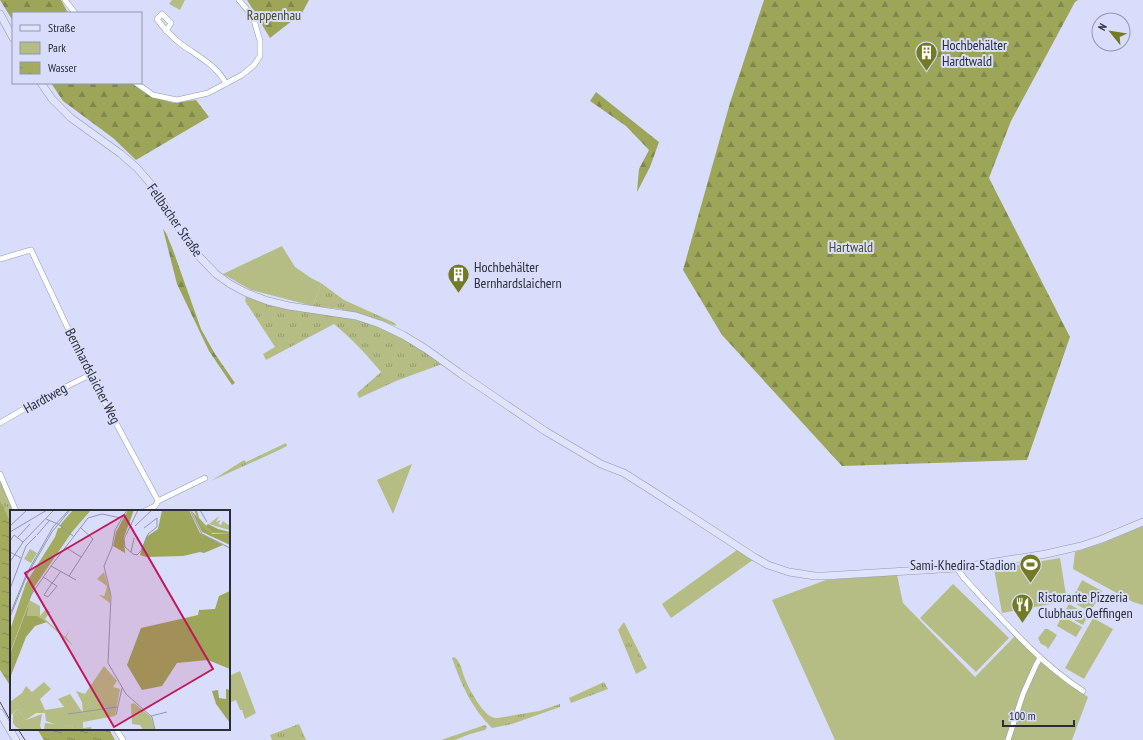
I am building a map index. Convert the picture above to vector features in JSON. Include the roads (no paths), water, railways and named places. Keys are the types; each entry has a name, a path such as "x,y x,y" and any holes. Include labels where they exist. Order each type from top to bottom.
{"main road":[{"path":"0,14 3,27 12,37"},
{"name":"Fellbacher Straße","path":"41,84 52,99 71,118 121,154 137,168 150,183 193,250 216,274 230,284 255,297 276,304 347,315 380,324 413,341 545,431 601,464 624,473 768,565 799,575 824,576 957,568 1046,554 1081,546 1143,522"},
{"path":"0,713 10,730"},
{"path":"10,730 16,740"}],"street":[{"path":"65,0 74,12"},
{"path":"137,84 153,95 177,100 208,94 242,76 254,65 260,56 260,41 254,20 239,0"},
{"path":"166,31 180,43 216,68 226,84"},
{"name":"Bernhardslaicher Weg","path":"0,259 31,250 90,375 158,501"},
{"name":"Hardtweg","path":"0,423 48,396 90,375"},
{"path":"0,474 16,510"},
{"path":"147,510 155,506 158,501 205,478"},
{"path":"957,568 964,578 1040,658 1065,679 1083,691"},
{"path":"1008,740 1024,694 1036,664 1040,658"},
{"path":"117,730 123,740"}],"water":[{"path":"0,500 10,521 10,685 0,670"},
{"path":"38,730 110,730 115,740 44,740"}],"tram line":[{"path":"0,702 10,720"},
{"path":"19,730 25,740"}],"place":[{"name":"Hochbehälter Hardtwald","path":"927,72"},
{"name":"Hochbehälter Bernhardslaichern","path":"459,294"},
{"name":"Sami-Khedira-Stadion","path":"1031,584"},
{"name":"Ristorante Pizzeria Clubhaus Oeffingen","path":"1022,624"}],"park label":[{"name":"Rappenhau","path":"274,15"},
{"name":"Hartwald","path":"851,247"}]}
